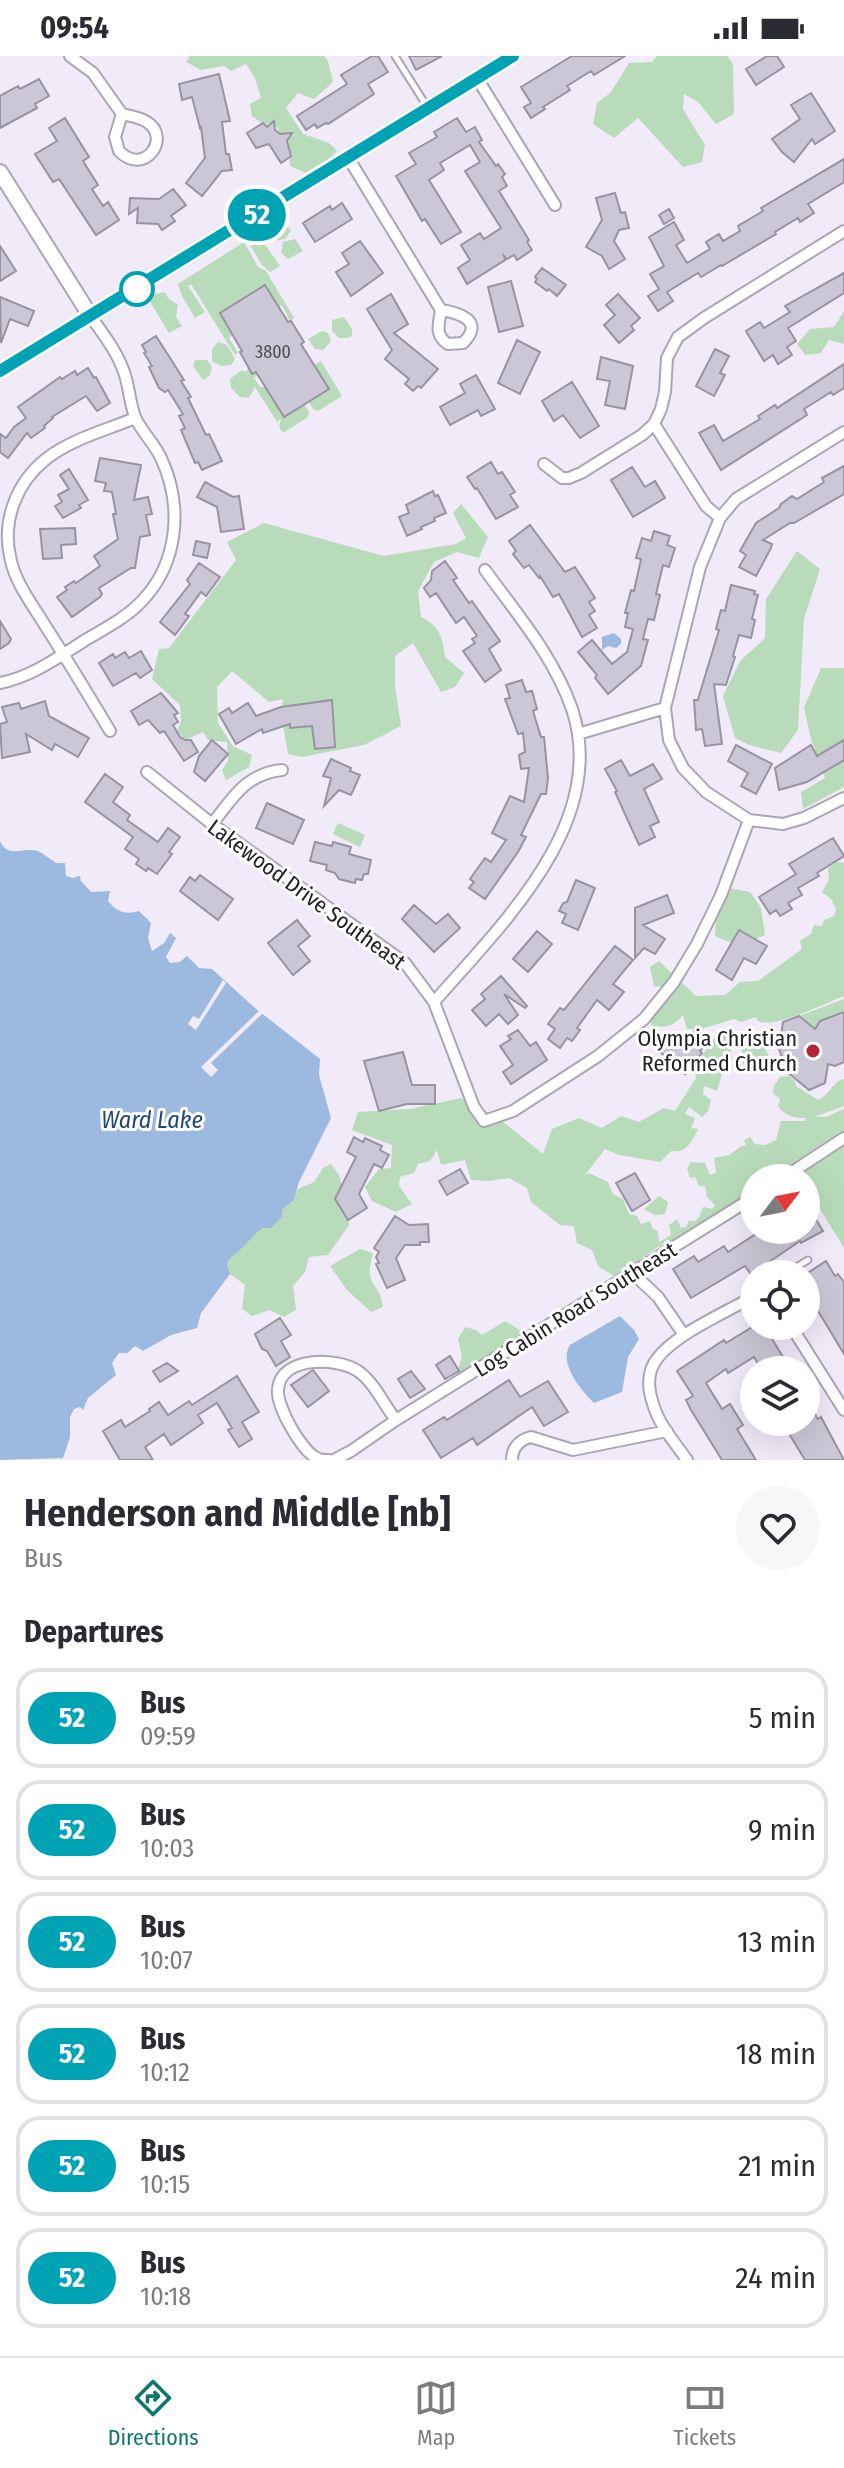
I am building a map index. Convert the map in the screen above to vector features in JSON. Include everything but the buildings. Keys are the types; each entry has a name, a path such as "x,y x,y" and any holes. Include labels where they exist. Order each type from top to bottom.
{"main road":[{"path":"0,371 513,56"},
{"path":"0,172 91,317"}],"street":[{"path":"70,56 93,73 122,114 146,120 155,130 157,143 150,155 130,159 119,151 115,137 122,114"},
{"path":"477,78 555,205"},
{"path":"349,159 441,310"},
{"path":"544,464 562,478 569,478 630,443 654,424 661,409 667,358 678,337 844,231"},
{"path":"0,683 40,668 142,602 163,570 174,535 172,486 160,456 135,418 118,358 91,317"},
{"path":"110,731 20,584 10,557 8,530 12,503 30,475 47,458 135,418"},
{"path":"654,424 706,506 720,518"},
{"path":"842,804 783,824 749,820 706,792 683,768 669,740 665,708 700,567 720,518 736,499 844,432"},
{"path":"434,1002 522,900 556,846 568,821 577,790 578,734 572,709 545,653 485,570"},
{"path":"578,734 665,708"},
{"path":"212,824 246,783 266,772 282,770"},
{"name":"Lakewood Drive Southeast","path":"147,772 212,824 405,963 434,1002 474,1107 484,1121 513,1111 598,1056 644,1019 674,982 697,944 721,895 749,820"},
{"path":"804,1164 844,1138"},
{"name":"Log Cabin Road Southeast","path":"396,1420 359,1372 330,1361 297,1367 281,1380 278,1389 280,1402 303,1448 318,1459 331,1460 351,1451 740,1206"},
{"path":"641,1281 658,1297 684,1335"},
{"path":"687,1460 654,1410 648,1384 651,1367 684,1335 740,1304"},
{"path":"800,1340 844,1410"},
{"path":"561,1460 573,1450 667,1431"},
{"path":"512,1460 518,1443 531,1437 573,1450"}],"lane":[{"path":"395,56 428,109"}],"green space":[{"path":"190,56 324,56 333,82 314,99 298,93 286,108 303,134 329,143 337,151 323,166 306,173 290,166 288,134 280,134 274,122 265,125 252,116 250,104 261,98 255,78 246,64 231,71 224,66 201,70 186,62"},
{"path":"657,56 727,56 733,64 734,114 716,124 698,102 684,94 683,109 705,145 702,162 683,167 638,118 614,138 593,124 597,103 611,92 629,63 652,62"},
{"path":"283,219 291,231 285,239 274,241 268,234 269,228"},
{"path":"258,234 280,266 270,272 262,265 247,240"},
{"path":"295,239 303,251 288,259 281,253 283,242"},
{"path":"244,242 258,267 266,271 294,318 290,321 282,305 278,307 264,286 220,313 233,335 229,338 238,353 235,355 191,284 188,286 205,312 195,318 178,284"},
{"path":"165,292 178,305 176,317 182,326 169,333 149,300 151,295"},
{"path":"844,311 844,344 829,340 821,353 805,355 797,344 810,329 834,327"},
{"path":"344,317 352,329 352,336 339,338 332,331 332,320"},
{"path":"322,331 328,333 331,341 323,350 315,349 308,339"},
{"path":"218,342 227,345 235,359 231,365 221,366 212,361 212,349"},
{"path":"195,360 207,360 212,367 210,375 203,380 193,366"},
{"path":"321,361 342,396 318,411 305,397 312,399 329,389 314,365"},
{"path":"249,368 258,375 254,378 261,388 265,386 283,417 301,406 301,400 309,412 308,417 283,433 279,427 281,419 277,422 255,387 249,398 240,397 231,388 230,379"},
{"path":"461,504 488,537 479,558 457,552 434,562 418,591 421,617 439,633 445,657 464,673 455,687 441,692 413,643 395,656 395,685 401,726 364,745 302,757 288,754 281,713 283,699 269,702 232,671 217,687 218,723 233,746 252,755 249,767 226,780 222,770 228,761 227,742 208,740 203,732 185,740 177,731 181,721 180,705 152,679 159,649 169,648 236,560 227,542 264,523 384,556 456,544 466,538 453,513"},
{"path":"797,551 820,569 804,619 798,730 781,753 735,738 723,696 740,661 765,638 766,599"},
{"path":"821,668 844,668 844,787 803,809 801,792 825,778 804,708"},
{"path":"338,823 365,835 360,847 333,834"},
{"path":"837,862 844,863 844,996 800,1014 766,1023 758,1021 756,1017 687,1029 683,1015 669,1026 651,1025 651,1005 665,987 654,986 650,967 659,961 696,996 725,995 740,982 758,981 802,949 800,941 811,934 814,925 822,926 824,920 834,916 836,909 831,899 822,892 829,880 828,868"},
{"path":"729,888 750,892 761,908 765,935 740,943 715,936 716,916"},
{"path":"844,999 844,1012 820,1023 815,1029 799,1016"},
{"path":"725,1033 736,1033 730,1045 732,1058 722,1074 717,1091 704,1086 703,1094 711,1100 708,1111 702,1117 689,1107 685,1114 695,1118 691,1128 698,1129 688,1146 671,1151 660,1162 619,1155 605,1149 585,1175 589,1173 608,1182 613,1194 623,1199 629,1214 637,1216 641,1224 650,1221 652,1228 658,1231 659,1242 671,1235 669,1225 677,1219 681,1228 686,1227 689,1221 699,1217 703,1207 712,1209 715,1205 707,1197 705,1186 699,1186 695,1177 690,1178 687,1168 691,1162 705,1163 710,1175 716,1173 714,1158 729,1155 746,1145 744,1140 750,1137 755,1144 765,1145 776,1140 781,1121 805,1121 806,1118 790,1116 778,1106 780,1099 773,1093 780,1077 789,1076 796,1086 818,1100 844,1079 844,1106 814,1117 826,1117 844,1109 844,1248 820,1209 820,1164 740,1164 740,1214 697,1239 658,1247 625,1275 617,1278 598,1266 592,1250 577,1243 574,1226 560,1225 531,1202 527,1188 509,1178 471,1180 465,1160 441,1165 437,1150 430,1161 418,1164 414,1173 400,1177 399,1186 412,1204 396,1212 372,1201 365,1187 379,1169 391,1168 392,1145 352,1130 358,1112 410,1109 461,1098 501,1120 543,1154 552,1129 579,1118 602,1128 621,1116 639,1122 664,1108 675,1111 696,1078 694,1068 714,1038"},
{"path":"758,1041 771,1061 765,1064 770,1061 765,1058 758,1063 762,1065 751,1064 745,1068 743,1049 748,1043"},
{"path":"331,1164 339,1175 349,1212 349,1225 328,1255 309,1257 305,1272 293,1286 296,1310 284,1317 270,1310 252,1316 242,1309 245,1285 230,1274 227,1263 247,1239 294,1200 298,1189 314,1182 323,1168"},
{"path":"659,1196 668,1202 665,1214 655,1215 644,1209"},
{"path":"360,1249 373,1253 370,1273 383,1307 371,1312 347,1290 330,1266"},
{"path":"505,1321 522,1331 524,1344 519,1356 455,1378 462,1357 458,1339 465,1327 482,1335"}],"water":[{"path":"614,633 621,639 621,644 602,650 602,637"},
{"name":"Ward Lake","path":"0,841 7,850 38,851 56,863 65,863 66,876 80,876 91,892 110,891 108,901 118,910 130,913 139,911 151,923 148,938 152,951 164,943 170,933 176,938 166,957 170,963 180,962 187,956 199,968 212,969 255,1008 320,1059 319,1075 331,1118 299,1182 294,1200 282,1210 282,1217 271,1228 260,1230 229,1260 230,1274 201,1313 197,1328 171,1335 143,1351 135,1346 127,1353 119,1353 112,1363 116,1375 88,1398 83,1410 80,1407 74,1409 63,1458 0,1460"},
{"path":"620,1316 639,1339 628,1357 622,1392 594,1403 573,1376 567,1352 570,1345"}],"pier":[{"path":"223,980 226,983 196,1030 188,1024 193,1016 199,1019"},
{"path":"262,1008 265,1011 211,1063 218,1070 211,1077 201,1067"}],"bus line":[{"name":"52","path":"0,371 513,56"}],"place":[{"name":"Olympia Christian Reformed Church","path":"813,1051"}]}
